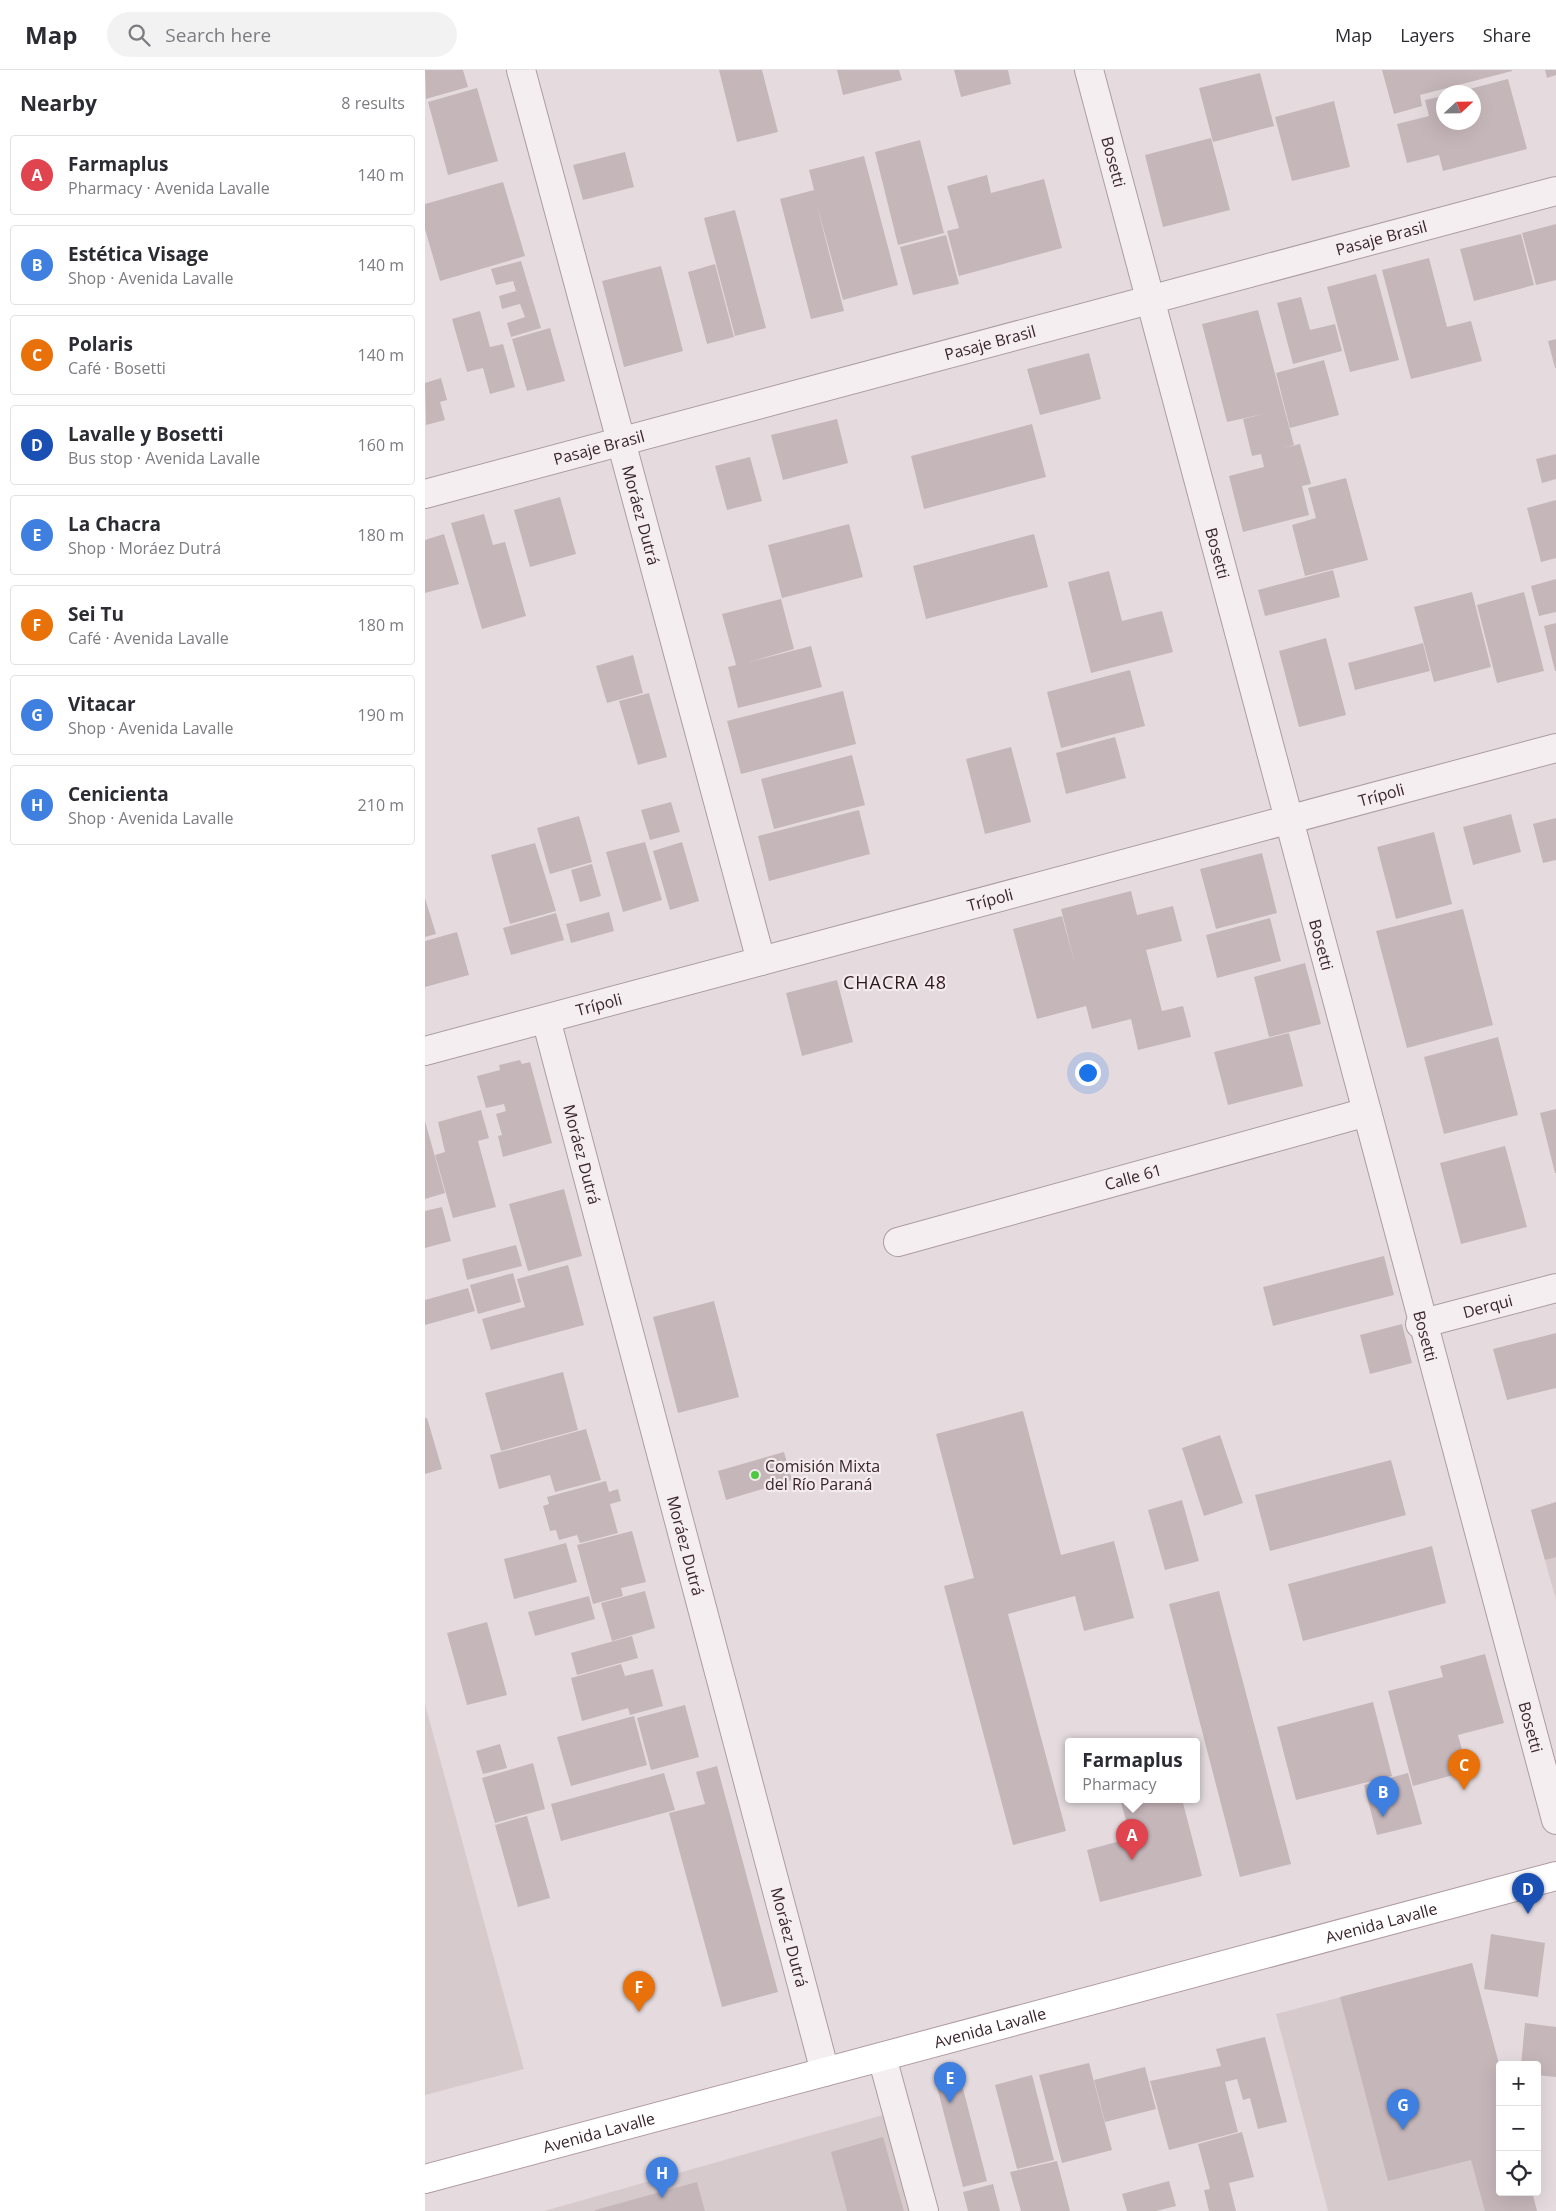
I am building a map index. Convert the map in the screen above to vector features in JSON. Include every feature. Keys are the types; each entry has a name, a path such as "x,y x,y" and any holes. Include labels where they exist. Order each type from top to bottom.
{"main road":[{"name":"Avenida Lavalle","path":"425,2179 1556,1876"}],"street":[{"name":"Moráez Dutrá","path":"521,70 623,441 761,961"},
{"name":"Bosetti","path":"1089,70 1367,1112 1421,1324 1556,1820"},
{"name":"Pasaje Brasil","path":"425,494 1556,191"},
{"name":"Trípoli","path":"425,1051 1556,748"},
{"name":"Moráez Dutrá","path":"546,1019 825,2072"},
{"name":"Calle 61","path":"898,1242 1367,1112"},
{"name":"Derqui","path":"1421,1324 1556,1288"},
{"path":"882,2057 924,2211"}],"shaded area":[{"path":"1556,1502 1556,1600 1531,1510"},
{"path":"425,1704 524,2069 425,2095"},
{"path":"1472,1963 1498,2061 1496,2061 1496,2196 1533,2196 1537,2211 1328,2211 1276,2014"},
{"path":"883,2115 910,2211 544,2211"}],"building":[{"path":"425,70 463,70 468,87 426,99"},
{"path":"719,70 762,70 778,132 737,142"},
{"path":"837,70 899,70 902,80 843,95"},
{"path":"954,70 1008,70 1011,84 961,97"},
{"path":"1382,70 1512,70 1458,85 1436,85 1436,91 1420,95 1422,106 1394,114"},
{"path":"1545,70 1556,70 1556,75 1547,78"},
{"path":"1260,73 1274,126 1213,142 1199,88"},
{"path":"1508,79 1527,149 1443,171 1439,155 1407,163 1397,124 1429,116 1425,100 1436,98 1436,130 1481,130 1481,86"},
{"path":"477,88 498,161 448,175 428,102"},
{"path":"1334,101 1350,167 1292,181 1275,117"},
{"path":"1211,138 1230,210 1163,227 1145,155"},
{"path":"920,140 944,233 898,245 875,152"},
{"path":"625,152 634,187 583,200 573,165"},
{"path":"864,156 898,285 843,300 816,202 844,311 811,319 780,199 814,190 809,170"},
{"path":"987,175 991,193 1044,179 1062,248 959,276 947,231 959,228 947,186"},
{"path":"503,182 525,256 440,281 425,229 425,204"},
{"path":"735,210 766,328 735,336 704,218"},
{"path":"1556,224 1556,280 1536,285 1522,233"},
{"path":"1521,234 1534,285 1474,301 1460,249"},
{"path":"946,235 959,284 913,295 900,247"},
{"path":"1429,258 1447,327 1471,321 1482,361 1411,379 1382,270"},
{"path":"521,261 541,328 511,337 507,323 525,317 520,304 502,309 499,296 516,291 513,281 496,285 491,269"},
{"path":"715,264 734,337 707,344 688,272"},
{"path":"661,266 683,351 624,367 602,281"},
{"path":"1376,274 1399,360 1350,372 1327,287"},
{"path":"1301,297 1310,330 1335,324 1342,351 1293,364 1277,303"},
{"path":"1258,310 1294,445 1284,448 1300,444 1311,484 1302,486 1309,515 1243,532 1229,476 1264,467 1261,454 1252,456 1243,419 1263,414 1227,422 1202,324"},
{"path":"480,311 490,347 503,344 515,387 490,394 483,368 467,372 452,319"},
{"path":"550,328 565,381 527,391 512,339"},
{"path":"1556,339 1556,368 1555,368 1548,341"},
{"path":"1089,353 1101,399 1040,415 1027,369"},
{"path":"1324,360 1339,415 1290,428 1276,373"},
{"path":"441,378 447,400 440,402 445,420 426,425 425,383"},
{"path":"837,419 848,463 783,480 771,435"},
{"path":"1032,424 1046,477 924,509 911,456"},
{"path":"1556,454 1556,479 1542,483 1536,459"},
{"path":"750,457 762,501 727,510 715,466"},
{"path":"1346,478 1368,560 1305,576 1292,525 1316,518 1308,488"},
{"path":"560,497 576,554 530,567 514,510"},
{"path":"1556,500 1556,558 1541,562 1527,508"},
{"path":"484,514 493,545 505,542 526,616 482,629 451,523"},
{"path":"849,524 863,577 782,598 768,545"},
{"path":"444,534 459,584 425,593 425,540"},
{"path":"1034,534 1048,587 926,619 913,566"},
{"path":"1333,570 1340,597 1265,616 1258,590"},
{"path":"1109,571 1122,621 1162,611 1173,652 1091,673 1068,582"},
{"path":"1556,579 1556,612 1539,616 1531,586"},
{"path":"1472,592 1491,667 1434,682 1414,607"},
{"path":"1524,592 1544,671 1497,683 1477,605"},
{"path":"781,599 794,649 749,662 811,646 822,687 738,708 728,667 736,665 722,614"},
{"path":"1556,623 1556,671 1555,671 1544,626"},
{"path":"1326,638 1346,715 1299,727 1279,651"},
{"path":"1423,643 1430,671 1355,690 1348,663"},
{"path":"633,655 643,693 607,703 596,666"},
{"path":"1130,670 1145,726 1061,748 1047,692"},
{"path":"843,691 856,744 741,774 727,721"},
{"path":"649,693 667,757 638,765 619,701"},
{"path":"1115,737 1126,778 1066,794 1056,753"},
{"path":"1011,747 1031,822 985,834 966,759"},
{"path":"852,755 865,805 774,829 761,779"},
{"path":"671,802 680,832 650,840 641,810"},
{"path":"859,810 870,854 769,881 758,836"},
{"path":"1511,814 1521,852 1473,865 1463,827"},
{"path":"579,816 592,862 550,874 537,828"},
{"path":"1556,818 1556,860 1543,863 1533,824"},
{"path":"1434,832 1452,904 1396,919 1377,847"},
{"path":"645,842 662,900 623,912 606,852"},
{"path":"682,842 699,901 670,910 653,851"},
{"path":"535,843 556,911 510,924 491,855"},
{"path":"1262,853 1277,913 1216,929 1200,869"},
{"path":"592,864 601,896 580,902 571,870"},
{"path":"1131,891 1137,915 1173,906 1182,941 1146,950 1162,1011 1183,1006 1191,1037 1138,1050 1131,1019 1092,1029 1086,1006 1037,1019 1013,929 1062,916 1076,968 1061,909"},
{"path":"425,898 436,934 425,937"},
{"path":"1463,909 1493,1025 1407,1048 1376,931"},
{"path":"609,912 614,931 571,943 566,924"},
{"path":"556,913 564,940 511,955 503,928"},
{"path":"1270,918 1281,961 1217,978 1206,935"},
{"path":"457,932 469,975 425,987 425,941"},
{"path":"1305,963 1321,1024 1269,1037 1254,977"},
{"path":"837,980 853,1042 802,1056 786,993"},
{"path":"1289,1033 1303,1086 1228,1105 1214,1052"},
{"path":"1498,1037 1518,1115 1444,1134 1424,1057"},
{"path":"520,1060 522,1064 530,1062 552,1143 503,1157 498,1136 502,1135 496,1114 506,1111 504,1104 486,1108 477,1076 500,1070 499,1065"},
{"path":"1556,1109 1556,1173 1555,1173 1540,1113"},
{"path":"481,1110 489,1138 478,1141 496,1207 453,1218 435,1155 445,1152 438,1122"},
{"path":"425,1121 445,1193 425,1199"},
{"path":"1505,1146 1527,1227 1461,1244 1440,1163"},
{"path":"564,1189 582,1256 528,1271 509,1204"},
{"path":"442,1207 451,1241 425,1248 425,1211"},
{"path":"516,1245 522,1266 467,1280 462,1259"},
{"path":"1384,1256 1394,1295 1273,1326 1263,1287"},
{"path":"568,1265 584,1325 491,1350 482,1319 525,1307 517,1279"},
{"path":"513,1273 521,1302 478,1314 470,1285"},
{"path":"468,1288 475,1311 425,1325 425,1300"},
{"path":"714,1301 739,1397 678,1413 653,1317"},
{"path":"1402,1324 1412,1363 1370,1374 1360,1335"},
{"path":"1556,1333 1556,1388 1507,1400 1493,1349"},
{"path":"563,1372 578,1430 501,1451 485,1393"},
{"path":"1023,1411 1061,1555 1114,1541 1134,1618 1084,1631 1075,1596 1008,1614 1066,1831 1013,1845 944,1586 974,1578 936,1434"},
{"path":"425,1418 427,1418 442,1469 425,1474"},
{"path":"586,1429 601,1480 555,1492 550,1475 499,1489 490,1455"},
{"path":"1220,1435 1243,1503 1204,1516 1182,1448"},
{"name":"Comisión Mixta del Río Paraná","path":"784,1452 792,1480 726,1500 718,1471"},
{"path":"1391,1460 1406,1515 1270,1551 1255,1495"},
{"path":"606,1481 609,1492 618,1489 621,1501 610,1504 618,1533 580,1543 577,1535 559,1540 556,1530 550,1531 543,1506 549,1504 547,1497"},
{"path":"1182,1500 1199,1561 1165,1570 1148,1510"},
{"path":"1556,1502 1556,1557 1545,1560 1531,1510"},
{"path":"632,1531 646,1582 621,1588 623,1596 593,1604 577,1545"},
{"path":"566,1543 577,1582 514,1599 504,1559"},
{"path":"1432,1546 1446,1603 1303,1641 1288,1584"},
{"path":"645,1591 655,1628 612,1641 601,1603"},
{"path":"1219,1591 1291,1864 1240,1877 1169,1604"},
{"path":"589,1596 595,1619 535,1636 528,1612"},
{"path":"487,1622 507,1695 467,1705 447,1633"},
{"path":"632,1636 638,1658 577,1675 571,1653"},
{"path":"1485,1654 1504,1723 1458,1735 1468,1771 1413,1786 1388,1691 1443,1677 1440,1666"},
{"path":"621,1664 625,1676 653,1669 663,1706 630,1715 628,1708 582,1721 571,1678"},
{"path":"1373,1702 1392,1776 1296,1800 1277,1727"},
{"path":"685,1705 699,1757 651,1770 637,1718"},
{"path":"634,1716 647,1765 571,1786 557,1737"},
{"path":"500,1744 507,1768 483,1774 476,1751"},
{"path":"533,1763 545,1809 495,1823 482,1778"},
{"path":"717,1766 778,1992 722,2007 669,1813 705,1804 696,1772"},
{"path":"664,1773 675,1810 561,1841 551,1804"},
{"path":"1408,1773 1422,1824 1377,1835 1364,1785"},
{"path":"1121,1803 1183,1803 1202,1876 1100,1902 1087,1850 1131,1838"},
{"path":"527,1816 550,1898 518,1907 495,1825"},
{"path":"1491,1934 1545,1943 1538,1997 1484,1989"},
{"path":"1472,1963 1498,2061 1496,2061 1496,2196 1533,2196 1537,2211 1485,2211 1471,2160 1388,2181 1340,1997"},
{"path":"1525,2023 1556,2027 1556,2077 1541,2075 1541,2061 1521,2061"},
{"path":"1265,2037 1287,2122 1258,2129 1250,2098 1243,2100 1237,2079 1225,2082 1238,2132 1169,2150 1150,2081 1221,2066 1216,2049"},
{"path":"1089,2063 1112,2150 1062,2163 1039,2075"},
{"path":"1145,2067 1156,2109 1105,2122 1094,2080"},
{"path":"1032,2075 1054,2160 1017,2169 995,2085"},
{"path":"961,2081 987,2181 963,2187 937,2087"},
{"path":"1242,2132 1254,2177 1229,2183 1236,2211 1209,2211 1204,2190 1210,2189 1198,2144"},
{"path":"883,2137 904,2211 847,2211 831,2152"},
{"path":"1057,2161 1070,2211 1021,2211 1010,2172"},
{"path":"1169,2181 1176,2206 1156,2211 1127,2211 1122,2194"},
{"path":"697,2182 705,2211 595,2211 595,2210"},
{"path":"993,2184 1000,2211 968,2211 963,2192"}],"place":[{"name":"Comisión Mixta del Río Paraná","path":"755,1475"},
{"name":"Polaris","path":"1464,1790"},
{"name":"Estética Visage","path":"1383,1817"},
{"name":"Farmaplus","path":"1132,1860"},
{"name":"Lavalle y Bosetti","path":"1528,1914"},
{"name":"Sei Tu","path":"639,2012"},
{"name":"La Chacra","path":"950,2103"},
{"name":"Vitacar","path":"1403,2130"},
{"name":"Cenicienta","path":"662,2198"}],"district":[{"name":"CHACRA 48","path":"895,983"}]}
